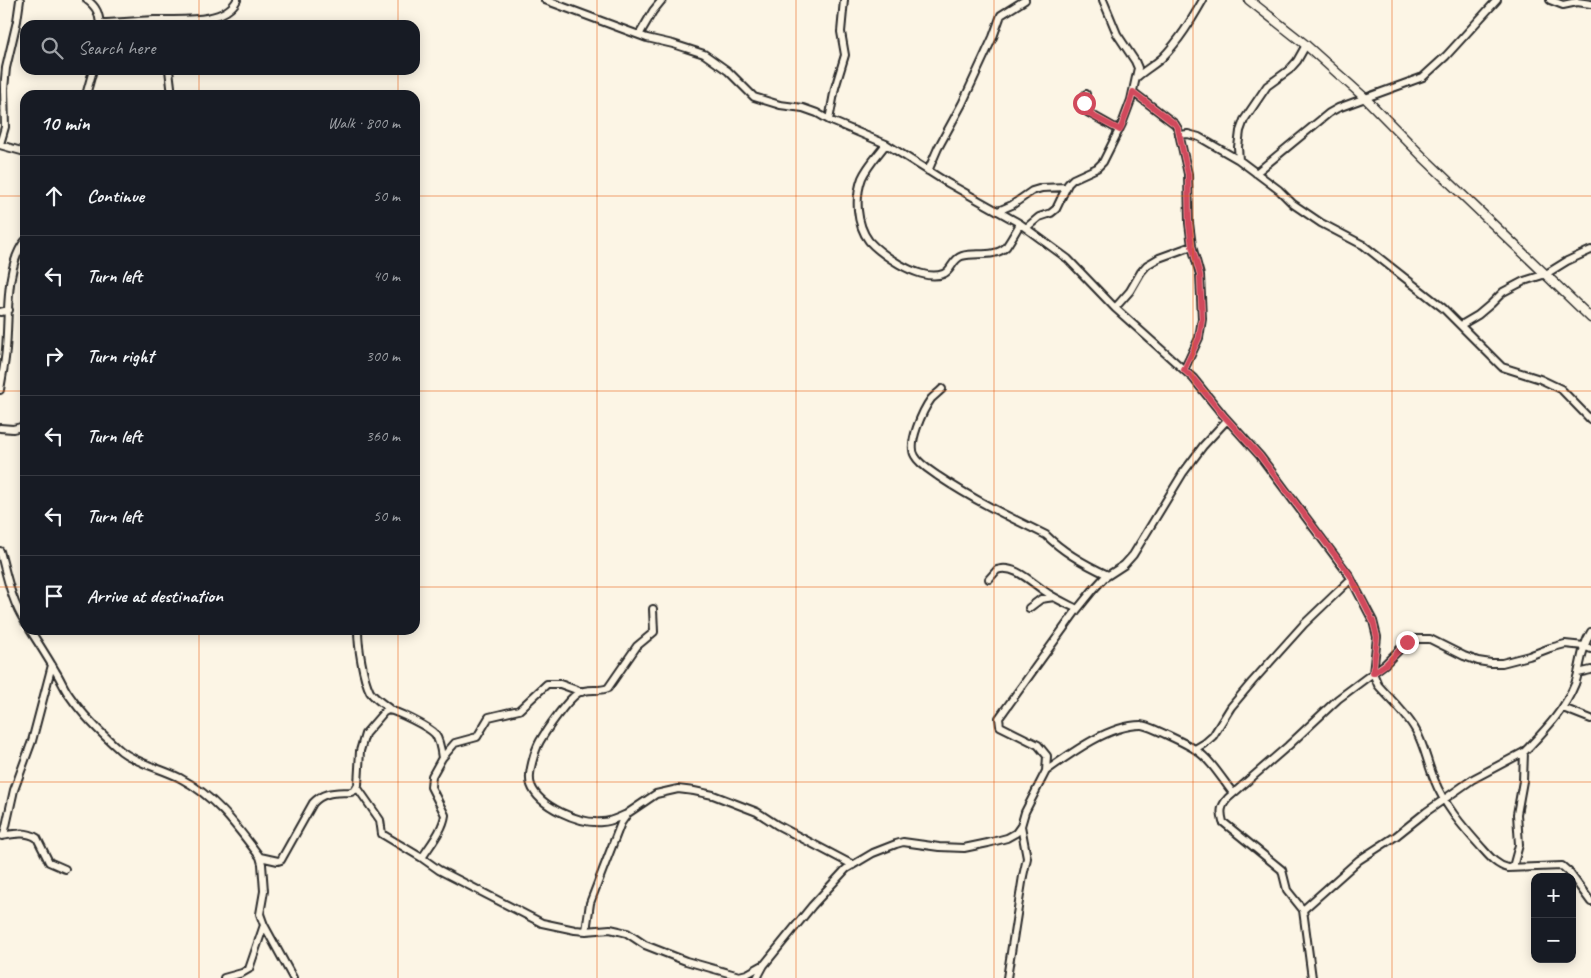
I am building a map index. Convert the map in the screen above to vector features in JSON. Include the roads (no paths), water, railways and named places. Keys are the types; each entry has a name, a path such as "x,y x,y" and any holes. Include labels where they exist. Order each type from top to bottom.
{"street":[{"path":"20,0 6,68 4,89 5,127 0,144 20,150"},
{"path":"195,20 230,10 237,0"},
{"path":"545,0 640,35 704,54 728,71 754,97 780,105 803,108 886,144 946,182 1023,226 1068,259 1115,308 1193,378 1227,420 1260,456 1351,579 1373,621 1377,637 1373,673 1378,685 1414,726 1444,800 1462,826 1495,862 1502,867 1562,866 1569,872 1591,902"},
{"path":"640,35 653,11 662,0"},
{"path":"829,120 835,88 846,55 840,32 844,0"},
{"path":"928,170 962,104 993,37 1001,15 1025,0"},
{"path":"886,144 870,164 858,190 857,204 860,220 869,241 896,262 921,274 945,274 953,262 960,257 998,252 1005,247 1023,226 1039,217 1052,213 1056,209 1068,184 1073,179 1097,168 1103,162 1120,130 1133,92 1138,68 1117,34 1103,0"},
{"path":"1137,77 1175,44 1187,28 1203,0"},
{"path":"1249,0 1306,45 1365,98 1424,158 1591,318"},
{"path":"1256,173 1329,113 1423,77 1446,56 1497,0"},
{"path":"1550,0 1563,5 1577,2 1591,4"},
{"path":"91,1 98,11 99,20"},
{"path":"1239,160 1240,131 1244,120 1267,86 1289,70 1297,61 1306,45"},
{"path":"87,90 91,75"},
{"path":"170,75 171,90"},
{"path":"1133,92 1175,124 1188,174 1189,224 1192,246 1200,275 1202,319 1199,338 1184,370"},
{"path":"1086,94 1084,103 1087,112 1120,130"},
{"path":"1179,135 1198,136 1239,160 1293,204 1321,223 1364,245 1444,308 1502,367 1561,389 1591,420"},
{"path":"998,211 1042,188 1066,188"},
{"path":"1115,308 1130,291 1147,265 1159,258 1192,246"},
{"path":"0,390 6,350 12,269 16,254 20,248"},
{"path":"1461,325 1478,315 1503,292 1524,281 1546,274 1567,261 1591,250"},
{"path":"0,312 9,310"},
{"path":"942,389 930,400 922,414 912,442 912,450 915,457 950,484 978,501 1046,535 1089,566 1108,575"},
{"path":"757,978 764,965 812,906 846,869 873,853 896,844 912,843 964,848 988,844 1016,833 1046,772 1047,756 1042,749 1030,741 1000,726 998,719 1077,609 1108,575 1124,565 1133,555 1183,474 1203,446 1227,420"},
{"path":"0,428 20,427"},
{"path":"0,551 8,586 20,614"},
{"path":"990,579 997,570 1006,569 1027,578 1077,609"},
{"path":"1195,749 1213,736 1231,707 1252,682 1304,624 1351,579"},
{"path":"1029,608 1041,599 1055,597"},
{"path":"652,609 654,632 637,646 608,688 582,692 574,696 540,741 533,759 530,784 539,798 557,811 576,818 603,822 628,813 656,794 678,789 713,795 757,812 777,825 853,865"},
{"path":"1302,910 1359,860 1396,836 1426,812 1473,779 1524,752 1562,708 1574,686 1584,646 1591,632"},
{"path":"33,635 69,695 82,711 121,750 136,761 178,778 212,799 260,857 264,890 260,914 293,978"},
{"path":"358,635 364,671 370,691 391,710 402,714 434,733 441,747 442,758"},
{"path":"1312,978 1302,910 1287,890 1282,870 1223,822 1220,814 1222,806 1228,798 1288,746 1350,688 1386,664 1412,639 1430,638 1464,656 1491,663 1529,656 1565,644 1584,646 1591,649"},
{"path":"52,665 32,741 14,790 2,836 28,834 34,836 37,838 49,862 65,869"},
{"path":"1578,673 1591,670"},
{"path":"422,858 444,821 445,815 431,784 432,776 442,758 455,743 477,737 489,717 519,710 547,684 560,684 582,692"},
{"path":"1562,708 1591,719"},
{"path":"391,710 384,712 365,734 360,751 357,787 380,820 382,834 439,870 542,923 586,931 601,929 627,933 645,945 686,961 739,976 764,965"},
{"path":"1046,772 1084,745 1117,729 1143,724 1195,749 1209,762 1233,793"},
{"path":"1513,868 1519,845 1517,814 1523,781 1524,752"},
{"path":"260,857 281,860 318,797 325,794 351,792 357,787"},
{"path":"586,931 590,903 621,823 628,813"},
{"path":"1007,978 1027,858 1021,826"},
{"path":"224,978 248,969 264,925"}]}
